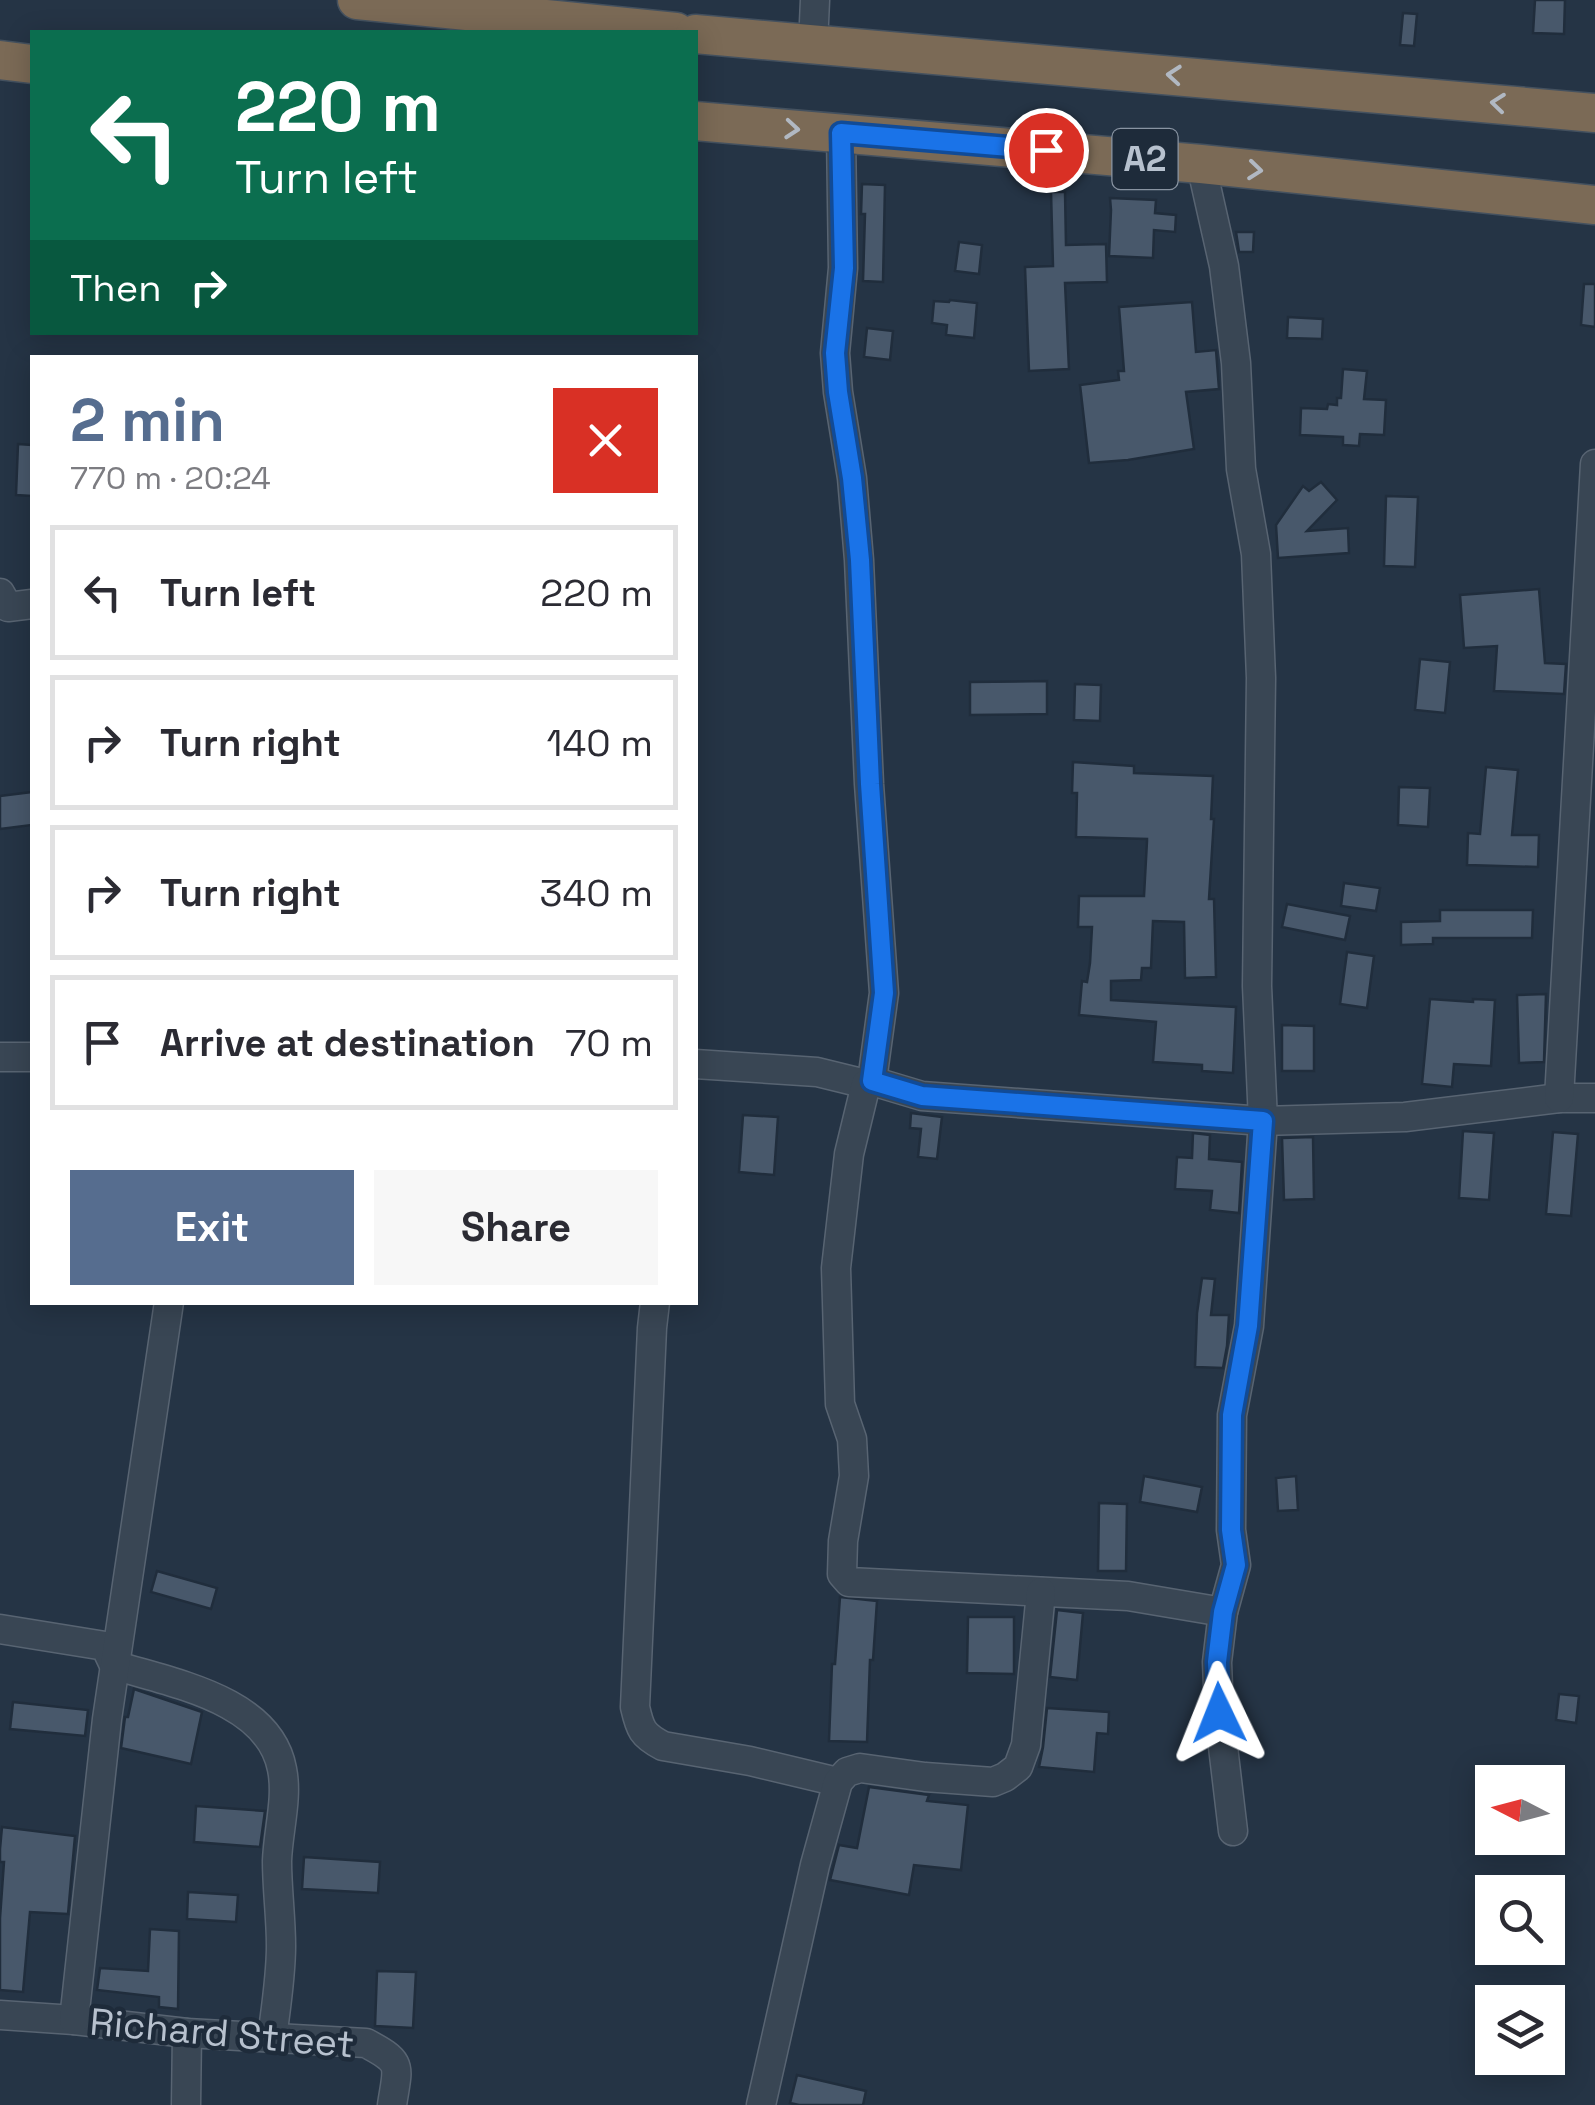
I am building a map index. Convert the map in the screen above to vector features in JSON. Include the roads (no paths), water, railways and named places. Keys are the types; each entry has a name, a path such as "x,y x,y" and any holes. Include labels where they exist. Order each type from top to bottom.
{"highway":[{"path":"358,0 656,30"},
{"name":"A2","path":"698,34 1595,113"},
{"path":"0,60 30,64"},
{"name":"A2","path":"698,120 1201,164 1595,205"}],"street":[{"path":"813,45 815,0"},
{"path":"841,133 844,268 835,353 860,560 884,993 869,1083 849,1154 836,1268 840,1404 852,1440 854,1476 842,1541 842,1574 850,1582 1128,1596 1223,1612"},
{"path":"1201,164 1224,266 1236,363 1240,468 1256,554 1261,678 1257,986 1263,1121 1248,1326 1232,1415 1231,1530 1236,1565 1223,1612 1217,1662 1219,1713 1234,1831"},
{"path":"1559,1098 1595,464"},
{"path":"0,1058 30,1057"},
{"path":"698,1064 817,1072 922,1096 1263,1121 1405,1117 1559,1098 1595,1098"},
{"path":"74,2020 114,1664 169,1305"},
{"path":"655,1305 635,1707 640,1728 662,1746 750,1760 838,1782"},
{"path":"760,2105 838,1782 846,1772 860,1768 993,1782 1018,1766 1026,1745 1040,1592"},
{"path":"0,1629 105,1646 114,1664 207,1694 241,1711 276,1748 283,1770 277,1862 281,1944 272,2038"},
{"name":"Richard Street","path":"0,2022 74,2020 187,2033 366,2044 395,2062 398,2072 392,2105"},
{"path":"186,2105 187,2033"}]}
